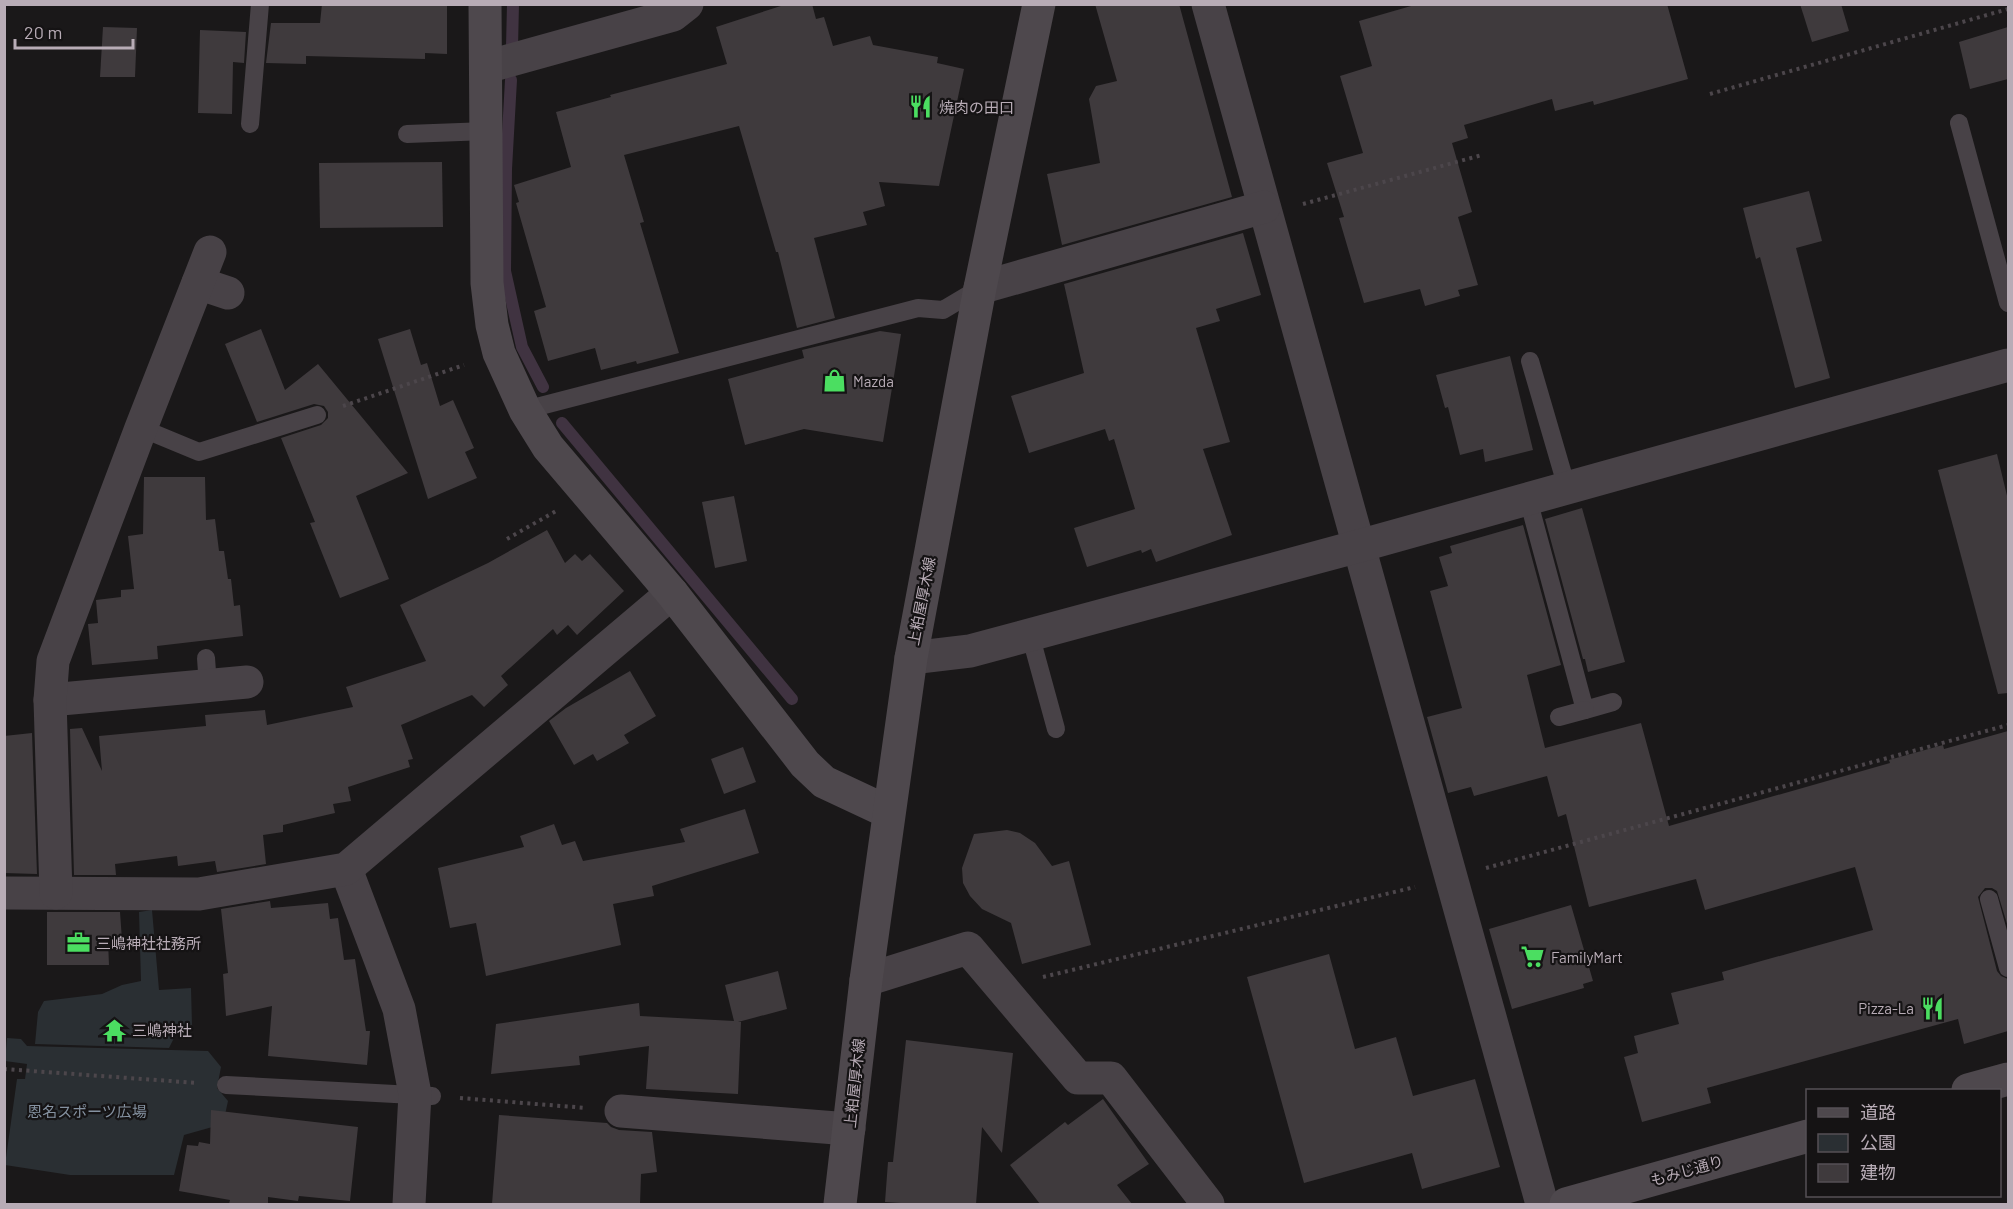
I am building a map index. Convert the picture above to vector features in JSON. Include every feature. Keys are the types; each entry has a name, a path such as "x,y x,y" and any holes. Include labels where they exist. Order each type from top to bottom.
{"street":[{"path":"485,4 487,284 499,353 525,410 548,447 672,593 805,764 824,782 888,812"},
{"path":"486,68 673,15 687,4"},
{"name":"上粕屋厚木線","path":"840,1204 866,980 911,658 980,288 1039,4"},
{"path":"1208,4 1542,1204"},
{"path":"980,288 1266,211"},
{"path":"56,893 45,684 141,428 213,288 210,252"},
{"path":"911,658 970,651 1359,546 2008,365"},
{"path":"4,893 199,894 346,868 672,593"},
{"path":"45,684 207,672 247,682"},
{"path":"346,868 399,1009 424,1095 409,1204"},
{"path":"866,980 968,948 1078,1078 1111,1078 1208,1204"},
{"path":"1972,1089 2008,1079"},
{"path":"621,1111 849,1129"},
{"name":"もみじ通り","path":"1566,1204 1806,1137"}],"lane":[{"path":"250,124 260,4"},
{"path":"1959,123 2008,303"},
{"path":"407,134 487,131"},
{"path":"525,410 918,308 943,310 980,288"},
{"path":"1530,361 1567,488"},
{"path":"141,428 199,452 317,415"},
{"path":"1528,499 1585,710"},
{"path":"1030,634 1056,729"},
{"path":"1559,717 1613,702"},
{"path":"1989,899 1987,921 2008,968"},
{"path":"226,1085 424,1095"}],"path":[{"path":"1710,94 2008,9"},
{"path":"1266,211 1482,155"},
{"path":"317,415 499,353"},
{"path":"507,539 587,493"},
{"path":"1001,988 1452,878 2008,724"},
{"path":"4,1069 226,1085"},
{"path":"424,1095 621,1111"}],"green space":[{"path":"152,910 159,990 191,988 192,1025 180,1026 169,1048 35,1044 38,1012 44,1001 102,994 122,985 141,981 139,912"},
{"name":"恩名スポーツ広場","path":"7,1038 21,1039 27,1046 208,1051 221,1067 217,1088 228,1101 223,1124 184,1135 174,1175 70,1175 5,1165 17,1079 25,1079 27,1064 5,1061"}],"building":[{"path":"322,4 447,4 447,54 425,53 425,59 306,56 306,64 266,63 271,23 320,23"},
{"path":"787,4 812,4 816,19 824,17 833,46 870,36 873,45 938,57 937,63 964,69 939,186 879,182 885,206 863,212 867,225 814,238 835,318 797,328 778,252 776,252 739,126 624,155 644,222 640,223 679,353 637,364 636,361 601,370 595,348 548,361 534,311 546,307 516,203 519,202 514,185 571,167 556,112 727,64 716,27"},
{"path":"1095,4 1179,4 1232,197 1062,245 1047,174 1100,163 1089,99 1096,86 1117,81"},
{"path":"1418,4 1667,4 1688,79 1594,105 1593,101 1555,111 1552,99 1464,125 1468,138 1452,143 1472,212 1458,217 1478,285 1458,290 1460,296 1425,306 1420,289 1364,303 1339,218 1344,217 1327,163 1363,153 1340,76 1372,66 1359,21"},
{"path":"1800,4 1841,4 1849,31 1812,42"},
{"path":"103,27 137,28 135,77 100,77"},
{"path":"2008,27 2008,79 1970,89 1959,42"},
{"path":"200,30 246,32 244,63 233,62 232,114 198,113"},
{"path":"442,162 443,227 320,228 319,163"},
{"path":"1809,191 1822,241 1796,248 1830,378 1795,388 1760,257 1756,259 1743,208"},
{"path":"1243,233 1261,295 1216,309 1220,321 1196,328 1230,442 1203,449 1232,535 1156,562 1151,549 1087,567 1074,528 1135,509 1114,439 1109,441 1105,429 1029,453 1011,396 1084,373 1064,284"},
{"path":"261,329 285,390 318,364 408,473 356,496 389,579 340,598 310,523 315,522 281,438 321,425 328,418 328,412 324,406 314,404 257,422 225,344"},
{"path":"410,329 421,365 427,363 440,406 453,400 474,448 465,452 477,478 428,499 378,339"},
{"path":"880,331 901,334 883,442 804,429 745,445 728,379 804,358 802,350"},
{"path":"1510,356 1533,450 1485,462 1483,449 1460,455 1448,407 1445,408 1436,375"},
{"path":"1997,454 2008,500 2008,693 1998,694 1938,470"},
{"path":"144,477 205,477 206,520 215,519 219,551 224,551 228,579 231,579 234,606 240,605 243,636 157,646 158,659 92,665 88,624 98,623 96,600 121,597 121,590 134,589 128,536 143,534"},
{"path":"734,496 747,561 715,568 702,502"},
{"path":"1582,508 1625,662 1588,672 1545,519"},
{"path":"1523,525 1561,665 1527,675 1545,748 1641,723 1669,826 1890,763 1889,760 1943,745 1944,749 2008,731 2008,927 1997,891 1985,888 1978,897 1997,971 2008,979 2008,1031 1964,1044 1958,1019 1707,1088 1711,1103 1642,1122 1624,1057 1638,1053 1634,1036 1679,1024 1671,993 1724,980 1722,972 1873,930 1855,867 1705,910 1696,879 1589,907 1566,814 1558,817 1547,776 1474,796 1471,787 1448,793 1427,717 1462,708 1430,591 1448,586 1439,557 1452,553 1450,546"},
{"path":"547,530 565,563 575,554 582,561 590,554 624,591 577,635 568,625 557,635 553,629 501,676 508,685 484,707 472,695 401,725 413,759 408,760 410,767 348,787 351,801 333,804 335,813 283,825 283,832 263,835 266,864 217,872 215,861 178,866 177,856 115,864 116,875 74,875 70,729 82,728 102,771 99,736 206,726 205,715 265,710 267,725 353,707 346,687 426,661 400,605 488,563"},
{"path":"630,671 656,716 624,735 629,743 597,761 593,754 574,765 549,721 566,708"},
{"path":"32,733 37,874 4,873 4,736"},
{"path":"743,747 756,782 724,794 711,759"},
{"path":"745,809 759,853 652,886 654,896 613,904 621,945 486,976 476,923 450,928 438,868 524,847 520,836 554,824 562,845 575,841 583,861 685,842 680,829"},
{"path":"1007,830 1020,833 1035,843 1052,866 1069,861 1091,945 1022,964 1011,923 982,909 970,896 963,883 962,868 974,834"},
{"path":"270,901 271,908 328,903 330,919 338,918 344,960 355,959 366,1031 370,1031 367,1065 268,1056 272,1006 226,1016 223,974 228,973 221,909"},
{"path":"1571,905 1593,981 1583,984 1584,988 1512,1009 1489,929"},
{"name":"三嶋神社社務所","path":"47,912 120,912 122,940 108,941 109,965 47,965"},
{"path":"1329,954 1355,1049 1396,1037 1413,1096 1475,1079 1500,1167 1422,1189 1412,1153 1304,1183 1247,977"},
{"path":"778,971 787,1009 738,1022 741,1022 738,1094 646,1089 649,1046 579,1056 580,1065 491,1074 496,1024 639,1003 640,1016 734,1021 725,985"},
{"path":"906,1040 1013,1053 1002,1153 982,1127 976,1204 885,1202 888,1162 893,1162"},
{"path":"1103,1099 1149,1164 1117,1185 1132,1204 1040,1204 1010,1165 1065,1122 1068,1125"},
{"path":"211,1110 358,1127 350,1201 299,1196 298,1201 268,1197 268,1204 229,1204 230,1200 179,1191 187,1145 198,1146 199,1142 210,1144"},
{"path":"499,1115 607,1123 619,1130 652,1132 657,1172 641,1174 640,1204 492,1204"}],"waterway":[{"path":"512,47 513,4"},
{"path":"511,80 506,169 505,271 522,347 543,387"},
{"path":"562,423 792,699"}],"place":[{"name":"焼肉の田口","path":"921,107"},
{"name":"Mazda","path":"835,381"},
{"name":"三嶋神社社務所","path":"78,943"},
{"name":"FamilyMart","path":"1533,957"},
{"name":"Pizza-La","path":"1932,1008"},
{"name":"三嶋神社","path":"114,1030"}]}
